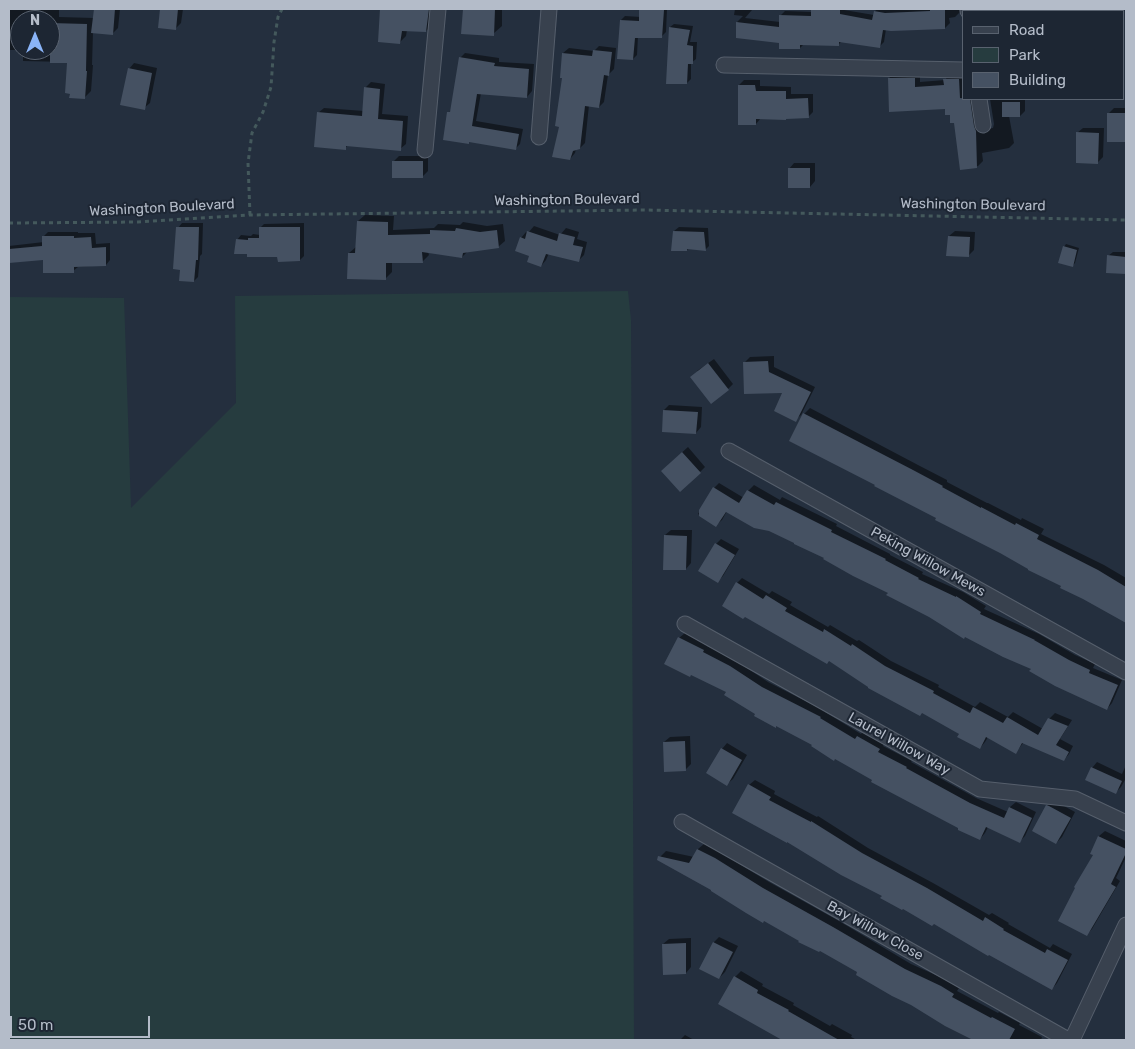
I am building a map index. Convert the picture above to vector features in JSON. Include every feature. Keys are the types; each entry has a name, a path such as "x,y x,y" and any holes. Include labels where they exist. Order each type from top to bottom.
{"street":[{"path":"425,150 438,9"},
{"path":"539,137 549,9"},
{"path":"724,65 962,70"},
{"path":"979,100 983,125"},
{"name":"Peking Willow Mews","path":"729,451 1126,672"},
{"name":"Laurel Willow Way","path":"685,624 980,789 1075,799 1126,823"},
{"name":"Bay Willow Close","path":"682,822 1070,1040"},
{"path":"1070,1040 1126,925"}],"path":[{"path":"250,215 248,163 252,133 263,112 271,87 274,42 278,17 282,9"},
{"name":"Washington Boulevard","path":"9,223 138,222 250,215 643,210 1126,220"}],"green space":[{"path":"628,291 631,320 634,1040 9,1040 9,297 124,298 131,508 236,403 235,296"}],"building":[{"path":"94,9 115,9 113,35 91,33"},
{"path":"160,9 178,9 176,30 158,28"},
{"path":"380,9 429,9 426,32 402,31 400,44 378,42"},
{"path":"463,9 495,9 494,36 461,34"},
{"path":"639,9 664,10 662,38 635,38 633,60 617,59 620,20 639,21"},
{"path":"811,9 840,9 840,14 872,20 874,11 885,13 945,9 945,29 883,30 880,48 839,42 839,46 800,45 800,49 779,49 779,43 736,38 736,22 779,27 779,15 811,16"},
{"path":"60,23 87,24 85,99 69,98 70,94 65,93 67,63 50,63 50,60 60,60"},
{"path":"669,27 690,30 687,45 693,46 693,64 688,64 687,84 666,84"},
{"path":"593,50 612,52 609,76 604,75 599,108 585,106 580,149 573,151 570,160 552,157 559,127 555,126 562,78 560,78 562,53 592,56"},
{"path":"459,57 495,63 494,66 529,69 527,98 477,94 472,126 519,134 516,150 469,142 469,144 443,140 447,112 450,112"},
{"path":"128,68 152,73 145,110 120,105"},
{"path":"888,78 915,78 915,87 944,85 943,79 959,79 960,98 962,100 970,100 976,131 977,168 960,170 954,123 950,123 950,115 945,115 945,109 889,112"},
{"path":"738,85 755,85 756,91 786,91 786,99 808,98 809,118 786,120 756,119 756,125 738,125"},
{"path":"364,87 380,89 378,119 403,121 401,151 346,146 346,150 314,147 317,112 362,116"},
{"path":"1002,102 1020,102 1020,117 1002,117"},
{"path":"1107,113 1126,113 1126,142 1107,142"},
{"path":"1076,132 1099,133 1098,164 1076,163"},
{"path":"392,161 423,161 423,178 392,178"},
{"path":"788,168 810,168 810,188 788,188"},
{"path":"357,221 388,222 388,235 430,234 430,230 455,231 456,228 480,232 497,230 499,248 463,253 462,258 422,252 423,263 386,263 386,280 347,279 348,253 355,253"},
{"path":"176,227 199,227 198,260 196,260 194,282 179,281 180,270 173,269"},
{"path":"259,227 300,227 300,261 278,262 277,257 247,257 247,254 234,254 236,239 248,240 248,238 259,238"},
{"path":"527,231 557,241 559,233 575,237 573,245 583,247 579,262 546,254 541,267 527,262 529,256 515,251 520,237 525,239"},
{"path":"673,231 704,232 706,251 687,249 687,251 671,251"},
{"path":"42,236 91,237 92,248 106,247 106,266 74,267 74,273 43,273 43,260 9,263 9,249 42,246"},
{"path":"948,236 970,237 969,257 946,256"},
{"path":"1063,246 1077,250 1073,267 1058,263"},
{"path":"1107,255 1126,257 1126,274 1106,273"},
{"path":"768,361 769,372 811,392 796,422 774,411 782,393 744,394 743,362"},
{"path":"708,363 729,390 711,404 690,377"},
{"path":"663,410 698,412 696,434 662,432"},
{"path":"803,413 943,486 981,508 1039,535 1037,539 1098,570 1126,587 1126,623 1000,553 935,520 936,518 875,485 789,441"},
{"path":"682,452 701,473 680,492 661,471"},
{"path":"713,487 739,503 747,490 774,505 776,502 886,559 918,579 956,596 981,612 980,614 1035,640 1090,670 1089,673 1118,685 1107,710 1055,686 1029,671 1031,669 965,637 964,639 929,617 886,595 888,593 769,531 754,528 726,512 716,527 699,516 699,510"},
{"path":"664,535 687,536 686,570 663,570"},
{"path":"715,543 735,555 718,583 698,571"},
{"path":"736,582 763,599 766,595 787,608 785,611 823,632 824,629 851,646 852,644 885,666 934,691 933,693 970,713 973,707 1003,723 1007,717 1038,735 1048,718 1068,726 1056,745 1069,752 1064,761 1022,743 1016,754 986,737 980,749 957,737 959,734 922,713 920,716 868,688 829,661 827,664 722,606"},
{"path":"678,637 704,650 703,652 730,666 762,687 821,717 855,739 857,736 880,749 878,752 970,803 1004,818 1009,807 1032,818 1020,843 986,827 980,840 958,830 958,828 871,782 872,780 835,759 834,761 812,745 754,716 755,714 724,695 726,692 664,664"},
{"path":"685,741 686,771 664,772 663,742"},
{"path":"721,748 742,760 727,786 706,773"},
{"path":"1091,767 1122,781 1116,794 1085,780"},
{"path":"748,784 771,797 769,800 811,821 862,853 983,921 985,917 1003,930 1045,953 1047,949 1068,960 1052,990 988,956 934,924 932,926 880,898 882,896 732,813"},
{"path":"1046,805 1071,818 1056,844 1032,831"},
{"path":"1098,836 1126,849 1126,853 1111,884 1116,887 1087,936 1058,921 1074,887 1093,855 1090,854"},
{"path":"697,849 905,969 941,986 954,994 952,997 1015,1029 1009,1040 973,1040 945,1026 856,975 857,972 820,951 798,942 764,921 763,923 711,890 657,860 658,856 689,863"},
{"path":"713,942 733,952 719,979 699,969"},
{"path":"686,943 686,974 663,975 662,944"},
{"path":"734,976 758,990 757,993 839,1040 782,1040 718,1004"}]}
